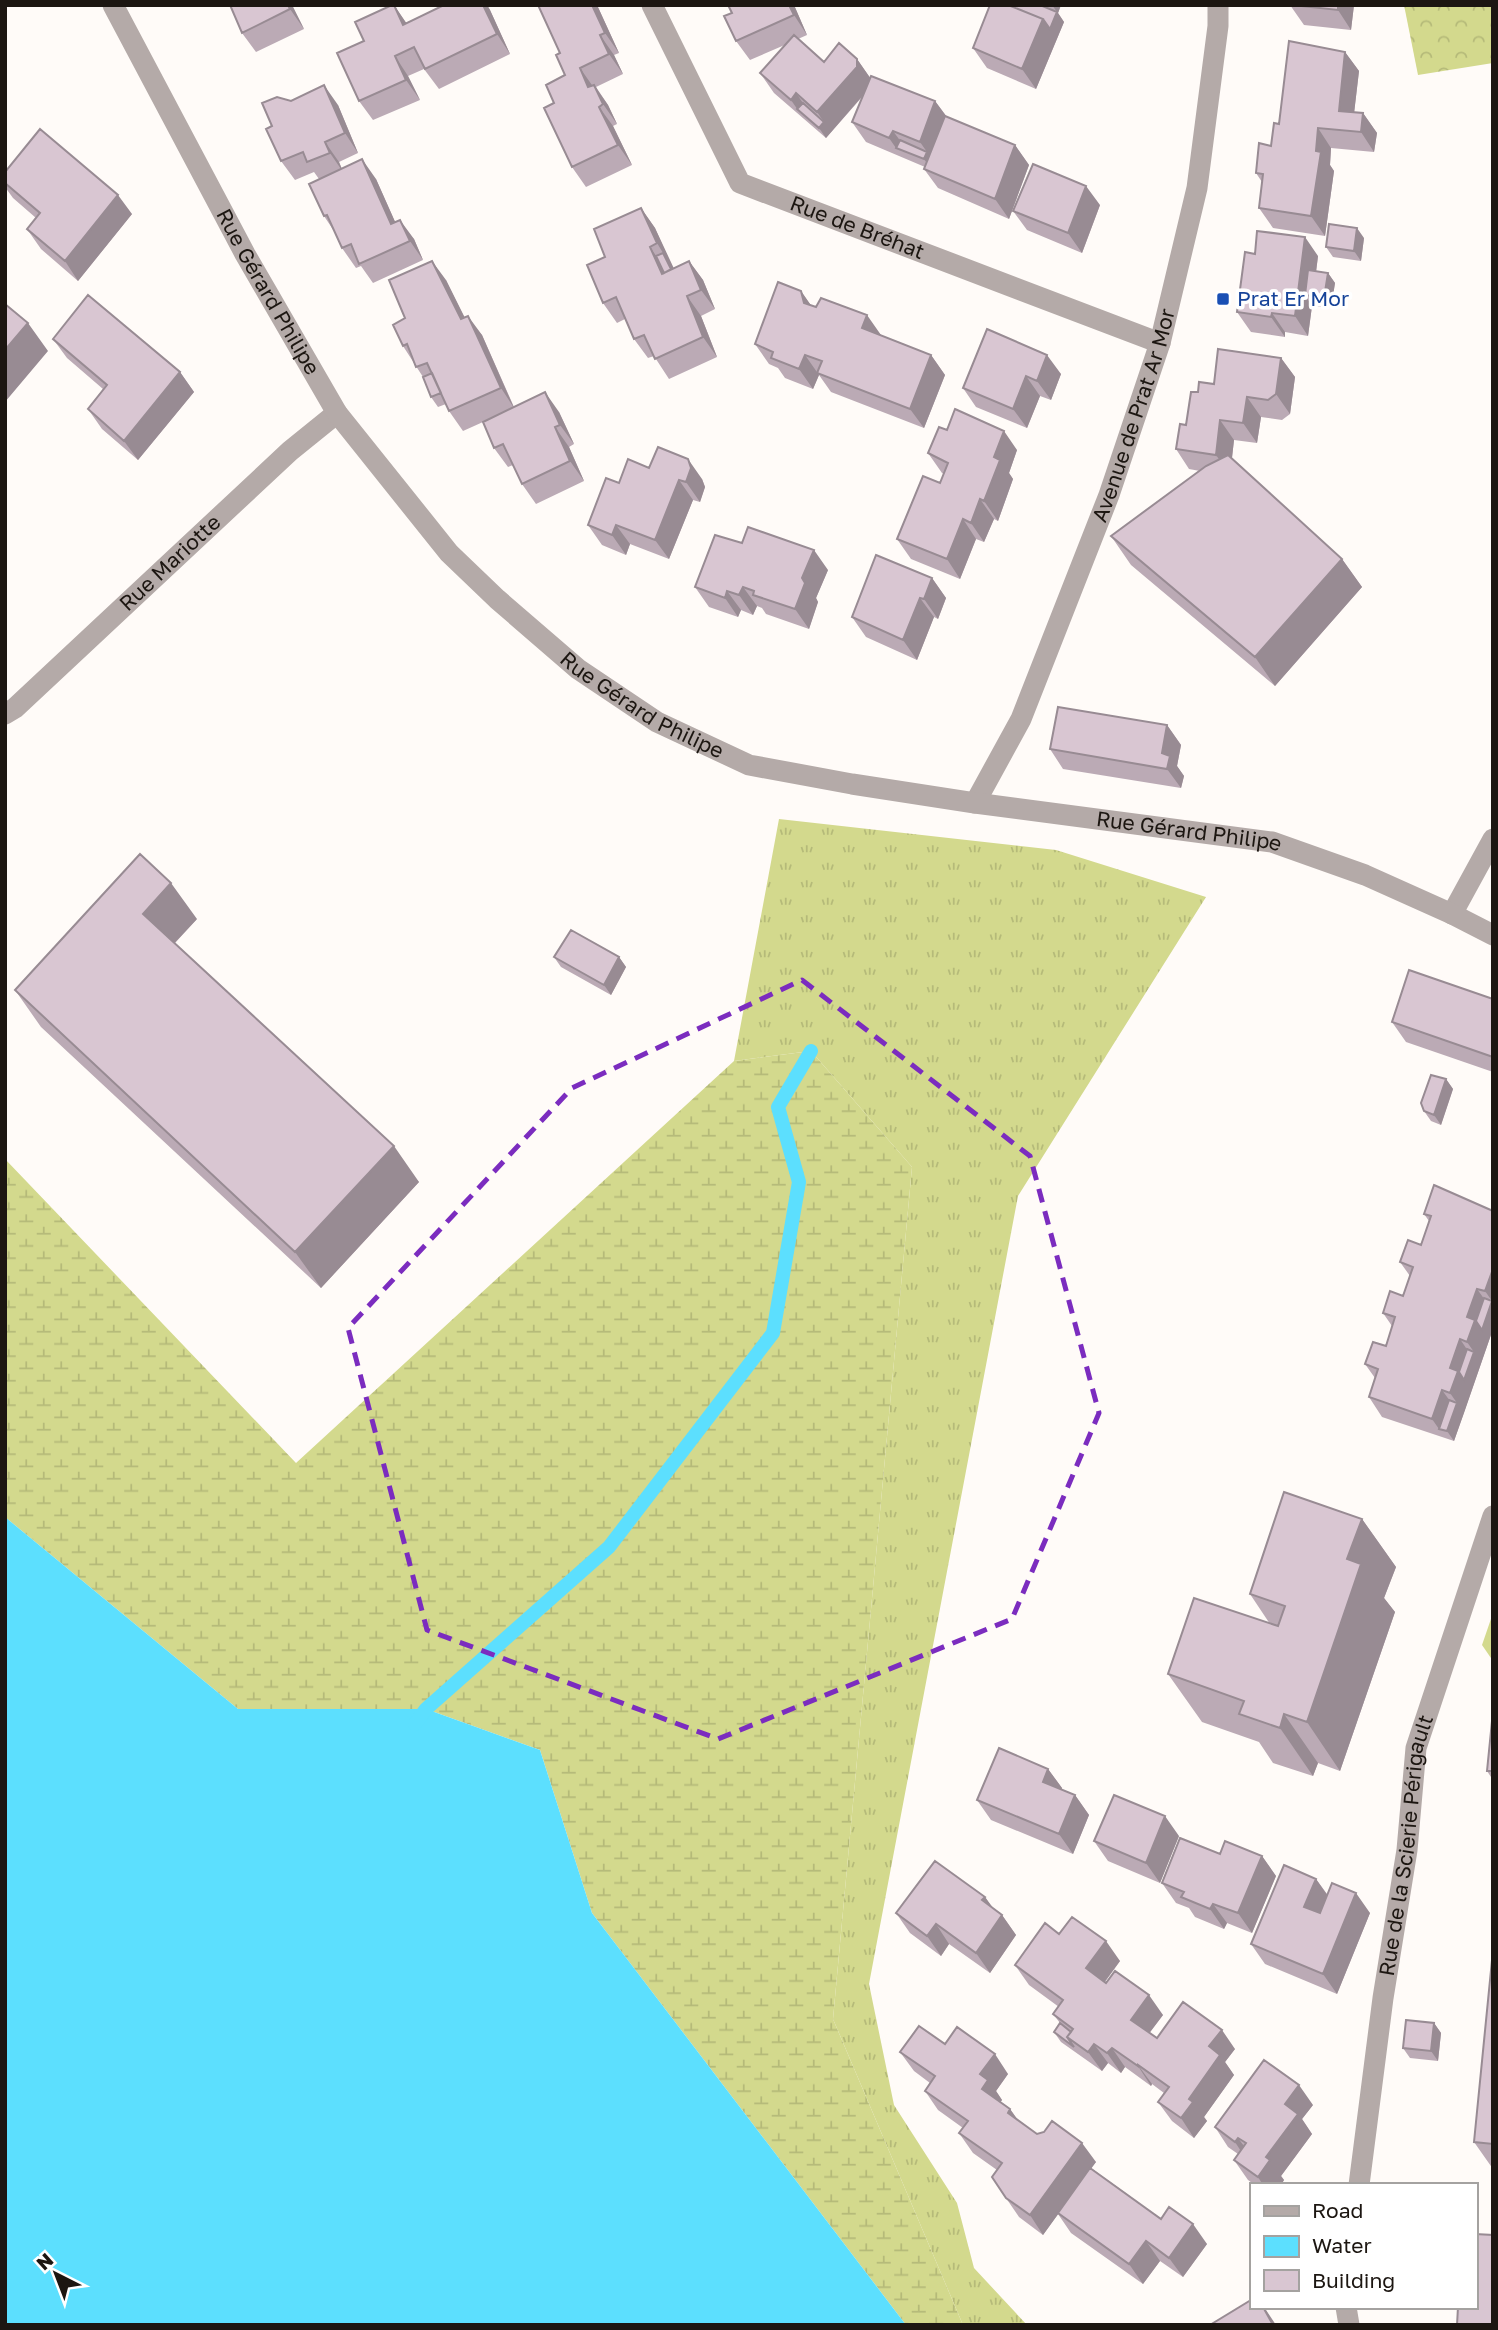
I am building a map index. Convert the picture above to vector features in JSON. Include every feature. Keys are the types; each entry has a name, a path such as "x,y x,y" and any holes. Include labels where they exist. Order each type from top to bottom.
{"street":[{"name":"Rue Gérard Philipe","path":"113,5 245,254 337,413 449,553 578,669 657,722 749,765 975,803 1272,842 1364,876 1493,935"},
{"name":"Rue de Bréhat","path":"652,5 740,183 1160,343"},
{"name":"Avenue de Prat Ar Mor","path":"975,803 1021,719 1109,495 1160,343 1197,188 1218,26 1218,5"},
{"name":"Rue Mariotte","path":"5,714 25,699 290,451 337,413"},
{"path":"1452,914 1493,839"},
{"name":"Rue de la Scierie Périgault","path":"1359,2183 1407,1850 1416,1748 1493,1516"}],"highlighted area":[{"path":"802,980 1030,1156 1099,1413 1012,1619 718,1739 427,1630 348,1328 572,1088"}],"green space":[{"path":"1404,5 1493,5 1493,63 1418,75"},
{"path":"779,819 1056,850 1206,897 1018,1196 869,1984 894,2105 957,2203 974,2268 1027,2325 963,2325 833,2019 912,1167 811,1051 734,1061"},
{"path":"811,1051 912,1167 833,2019 963,2325 906,2325 592,1913 540,1750 426,1709 238,1709 5,1517 5,1159 296,1463 734,1061"},
{"path":"1493,1613 1493,1661 1482,1645"}],"water":[{"path":"5,1517 238,1709 426,1709 540,1750 592,1913 906,2325 5,2325"}],"building":[{"path":"230,5 288,5 290,9 242,33"},
{"path":"392,5 403,25 444,5 483,5 497,34 425,69 414,47 395,56 406,80 359,101 337,53 364,41 355,22"},
{"path":"538,5 592,5 605,33 600,35 609,54 580,68 588,87 594,85 603,104 599,107 618,145 572,167 544,108 554,103 546,85 565,75 556,55 560,53"},
{"path":"728,5 789,5 794,15 736,41 724,16 732,13"},
{"path":"990,5 1008,5 1043,19 1022,69 973,48"},
{"path":"1008,5 1040,5 1057,12 1050,29 1043,19"},
{"path":"1292,5 1338,5 1338,10"},
{"path":"794,35 824,62 839,43 857,59 857,67 817,112 796,93 791,100 760,73"},
{"path":"1289,41 1345,52 1339,111 1363,113 1361,132 1318,128 1316,151 1321,152 1311,216 1259,208 1263,174 1256,173 1259,143 1271,146 1274,123 1279,124"},
{"path":"871,76 935,101 920,142 893,131 889,138 852,122"},
{"path":"324,85 345,133 325,142 330,153 307,162 303,152 281,161 266,129 272,126 262,103 277,97 291,101"},
{"path":"803,103 824,122 819,128 797,109"},
{"path":"945,116 1015,145 995,199 924,169"},
{"path":"40,129 118,195 65,261 27,229 40,213 5,183 5,172"},
{"path":"900,140 927,152 924,159 896,148"},
{"path":"362,159 391,224 400,220 410,241 359,264 351,244 342,248 309,184"},
{"path":"1033,164 1086,186 1068,233 1013,211"},
{"path":"641,208 657,243 650,247 662,274 689,261 701,290 687,296 703,337 655,359 644,335 634,339 616,297 603,303 587,265 605,257 594,229"},
{"path":"1329,224 1357,228 1354,251 1326,247"},
{"path":"1257,231 1305,237 1295,316 1272,313 1271,317 1237,312 1245,252 1255,254"},
{"path":"663,253 671,269 664,273 656,256"},
{"path":"432,261 461,319 468,316 501,388 449,411 427,363 416,367 407,344 403,346 393,325 405,318 389,280"},
{"path":"1308,270 1328,273 1324,298 1305,295"},
{"path":"778,282 801,291 804,303 816,307 821,298 867,315 862,328 931,355 910,409 817,373 822,361 805,355 799,369 771,358 773,352 755,344"},
{"path":"88,295 180,372 124,441 88,409 107,385 53,339"},
{"path":"5,304 28,323 5,350"},
{"path":"987,329 1047,355 1037,381 1026,376 1013,409 963,388"},
{"path":"1218,349 1281,358 1276,394 1268,400 1247,397 1243,423 1220,420 1216,455 1176,449 1180,424 1186,425 1191,392 1198,392 1199,382 1214,384"},
{"path":"432,373 441,393 431,397 423,377"},
{"path":"545,392 560,425 555,427 570,461 522,484 503,444 494,448 483,422"},
{"path":"955,409 1004,431 994,457 1000,460 984,501 980,499 971,523 963,519 947,559 897,539 923,476 940,483 948,463 928,453 939,427 947,430"},
{"path":"658,447 688,459 691,468 686,482 679,480 655,540 616,525 612,535 588,525 606,478 619,483 628,459 649,468"},
{"path":"1228,455 1342,559 1255,657 1111,536 1206,466"},
{"path":"748,527 814,550 802,578 805,583 795,609 753,595 754,591 743,587 739,595 727,591 725,598 695,587 715,535 742,543"},
{"path":"876,555 932,578 924,599 920,598 903,640 852,617"},
{"path":"1058,707 1167,725 1162,753 1170,756 1167,769 1050,749"},
{"path":"140,854 171,883 143,914 394,1146 295,1252 15,990"},
{"path":"571,930 619,957 604,985 554,957"},
{"path":"1409,970 1493,999 1493,1057 1392,1022"},
{"path":"1431,1075 1446,1079 1434,1115 1424,1111 1421,1103"},
{"path":"1434,1185 1493,1211 1493,1269 1485,1291 1477,1289 1467,1317 1475,1320 1467,1342 1460,1339 1450,1368 1458,1371 1450,1393 1442,1390 1432,1419 1369,1397 1378,1369 1365,1364 1373,1342 1386,1346 1395,1317 1383,1313 1390,1291 1403,1296 1413,1267 1400,1262 1408,1240 1421,1245 1431,1216 1424,1214"},
{"path":"1484,1298 1492,1301 1482,1330 1476,1321"},
{"path":"1467,1349 1474,1352 1464,1380 1459,1372"},
{"path":"1449,1400 1457,1403 1447,1431 1439,1429"},
{"path":"1284,1492 1362,1519 1347,1559 1361,1564 1307,1722 1284,1714 1280,1728 1239,1714 1244,1701 1168,1674 1194,1598 1278,1626 1285,1606 1250,1594"},
{"path":"1492,1721 1493,1771 1487,1771"},
{"path":"999,1748 1048,1769 1043,1782 1075,1795 1059,1834 977,1800"},
{"path":"1114,1795 1165,1816 1146,1863 1094,1841"},
{"path":"1180,1838 1220,1854 1225,1841 1262,1856 1238,1913 1213,1904 1210,1909 1181,1897 1184,1892 1162,1883"},
{"path":"935,1861 985,1897 982,1900 1002,1915 976,1953 936,1924 927,1936 896,1913"},
{"path":"1284,1865 1316,1879 1304,1907 1320,1913 1332,1883 1356,1893 1323,1974 1251,1944"},
{"path":"1072,1917 1106,1941 1086,1968 1106,1983 1115,1971 1149,1995 1131,2020 1157,2038 1183,2002 1222,2030 1209,2046 1220,2055 1189,2099 1193,2102 1181,2118 1158,2102 1169,2087 1112,2048 1107,2053 1094,2044 1088,2052 1067,2037 1073,2029 1053,2014 1063,2000 1015,1965 1045,1923 1059,1934"},
{"path":"1493,1960 1493,2144 1474,2142"},
{"path":"1406,2020 1434,2023 1431,2051 1403,2048"},
{"path":"1060,2023 1071,2032 1067,2037 1074,2047 1054,2032"},
{"path":"919,2026 945,2044 957,2027 995,2054 980,2074 988,2080 982,2089 1010,2109 1008,2113 1037,2134 1044,2132 1052,2121 1082,2143 1030,2215 1006,2198 992,2177 1002,2163 959,2133 968,2121 925,2091 935,2076 900,2052"},
{"path":"1264,2060 1299,2085 1285,2104 1298,2114 1266,2157 1270,2160 1258,2177 1234,2160 1246,2143 1238,2138 1235,2142 1215,2127"},
{"path":"1090,2168 1161,2219 1169,2207 1193,2224 1169,2258 1146,2241 1129,2264 1058,2213"},
{"path":"1477,2234 1493,2235 1493,2325 1457,2325 1458,2309 1477,2309"},
{"path":"1250,2301 1250,2309 1264,2309 1273,2325 1210,2325"}],"waterway":[{"path":"415,1724 426,1709 609,1547 773,1333 799,1182 778,1107 811,1051"}],"place":[{"name":"Prat Er Mor","path":"1223,299"}]}
